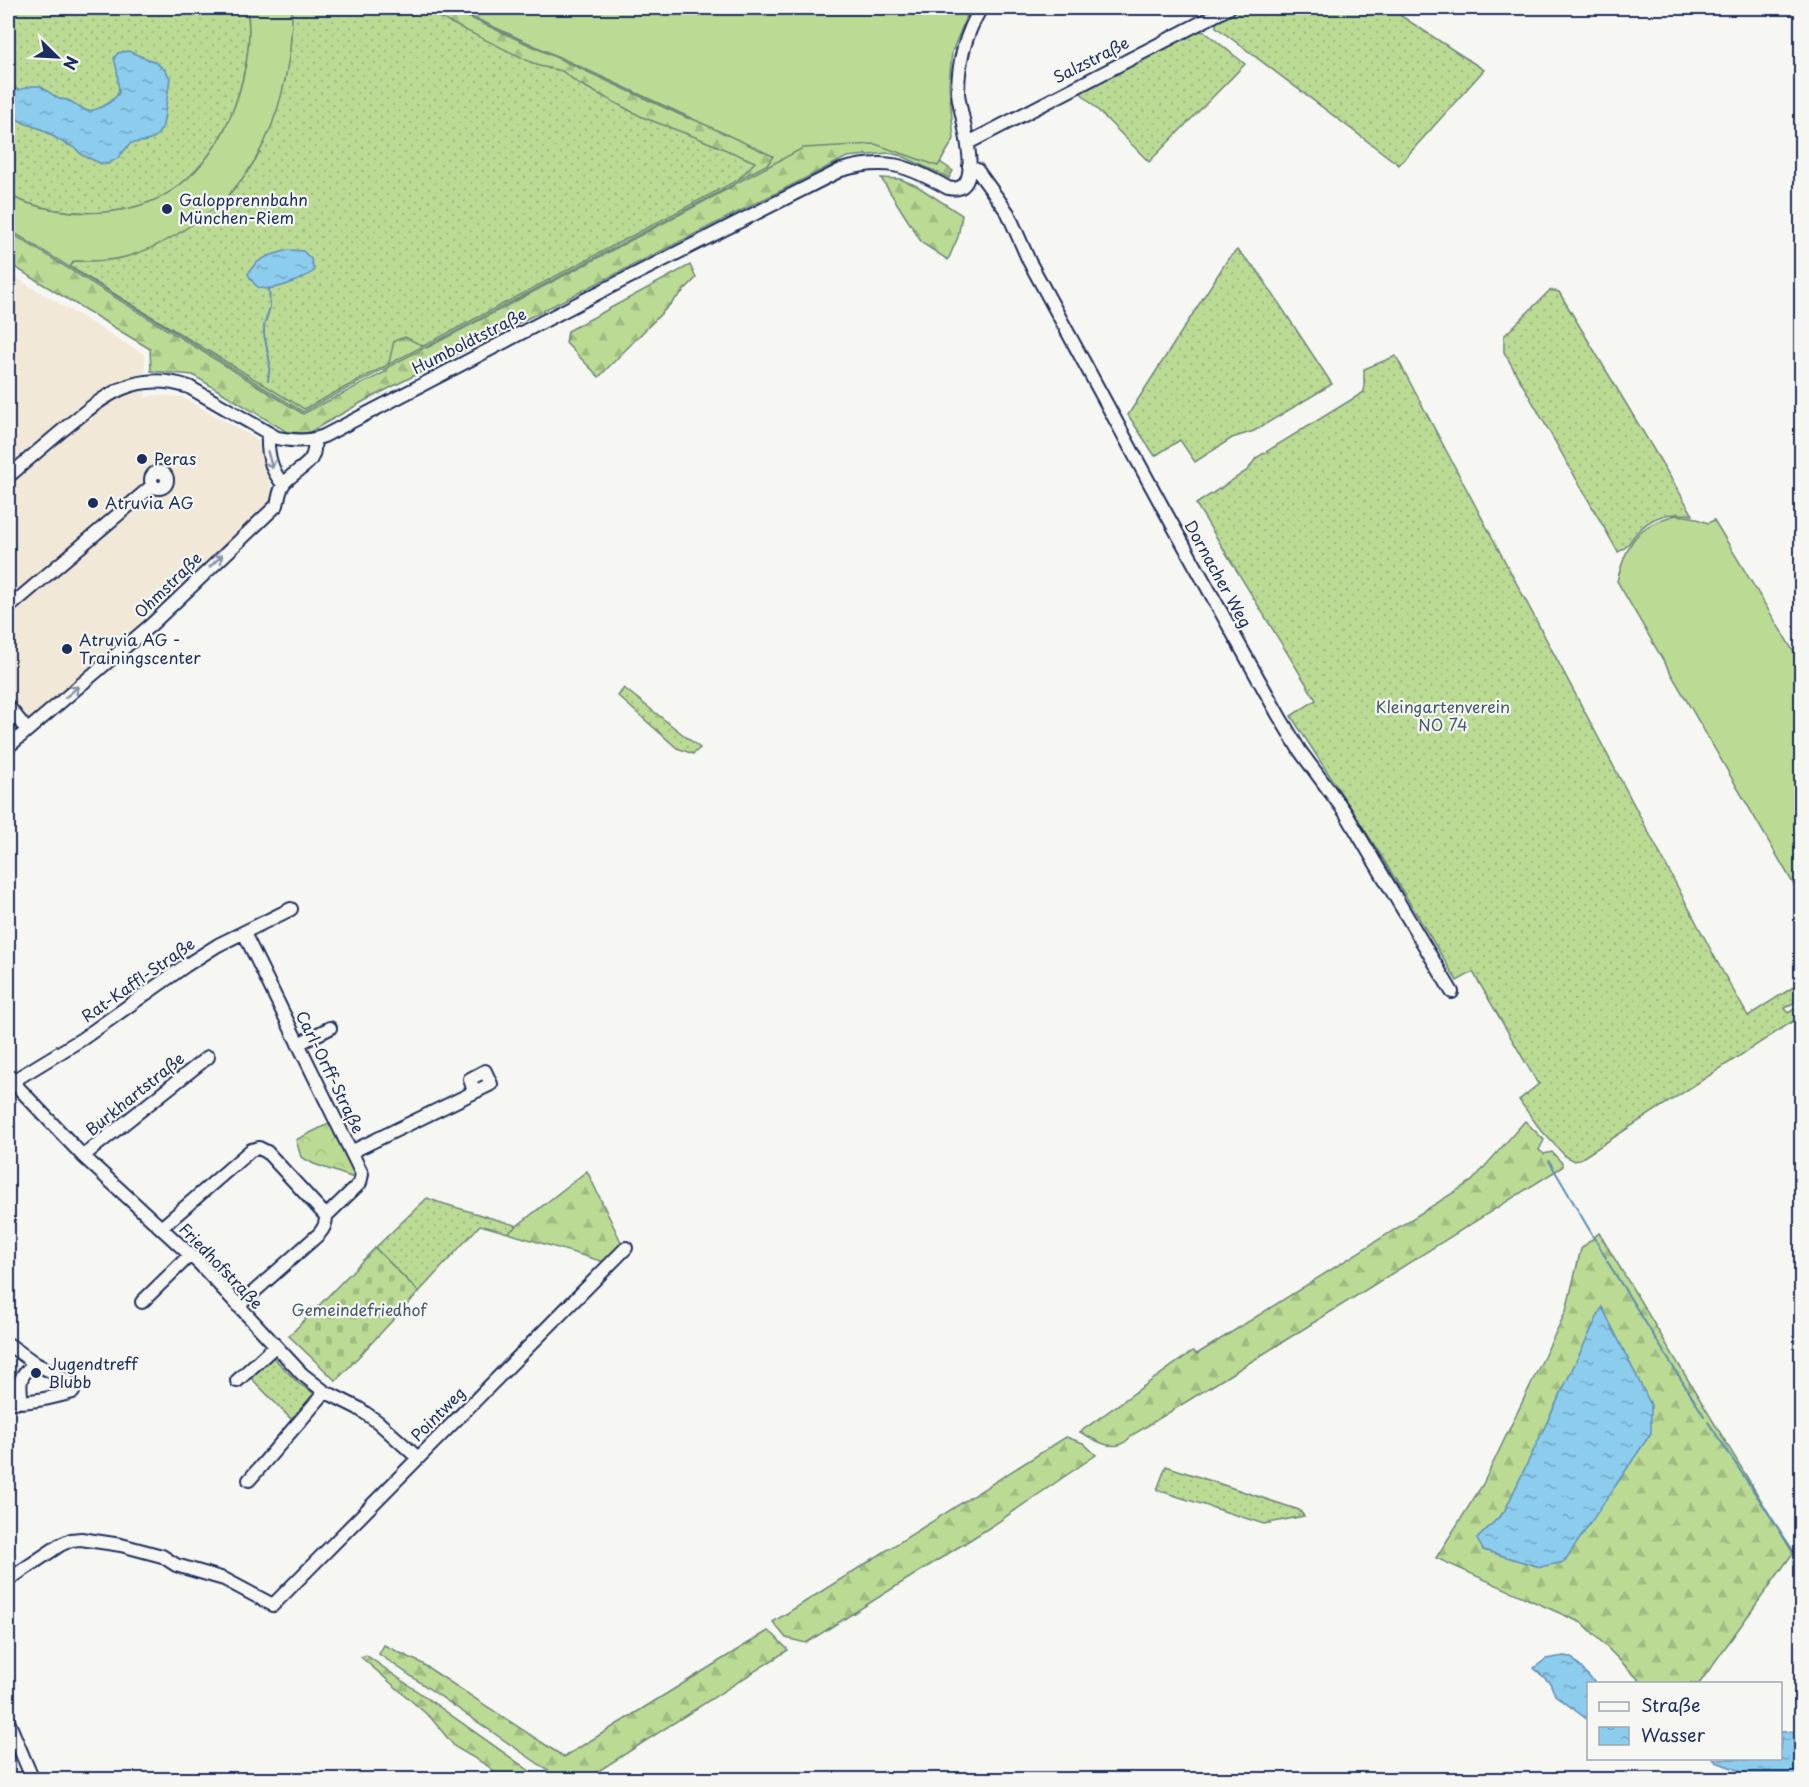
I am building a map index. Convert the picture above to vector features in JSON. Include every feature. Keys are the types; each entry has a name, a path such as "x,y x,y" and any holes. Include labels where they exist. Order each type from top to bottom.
{"street":[{"path":"969,165 968,143 958,94 960,62 966,41 981,8"},
{"name":"Salzstraße","path":"968,143 1229,8"},
{"name":"Humboldtstraße","path":"8,477 105,396 147,381 174,382 189,387 277,438 290,441 314,440 841,170 861,164 891,164 955,189 961,188 966,181 969,165"},
{"name":"Dornacher Weg","path":"969,165 977,170 1008,213 1035,271 1162,506 1299,751 1345,812 1452,992"},
{"path":"268,433 267,448 273,471 283,483"},
{"name":"Ohmstraße","path":"8,747 152,624 277,505 283,483 312,458 315,452 314,440"},
{"path":"8,608 153,485"},
{"path":"8,706 12,719 27,730"},
{"name":"Rat-Kaffl-Straße","path":"10,1082 82,1039 218,945 291,909"},
{"name":"Carl-Orff-Straße","path":"244,933 362,1174 360,1183 326,1216"},
{"path":"298,1044 330,1028"},
{"name":"Burkhartstraße","path":"83,1156 208,1056"},
{"name":"Friedhofstraße","path":"10,1082 83,1156 190,1255 302,1374 325,1392 358,1408 378,1422 418,1458"},
{"path":"351,1152 474,1092"},
{"path":"161,1228 254,1148 267,1152 326,1216 324,1228 238,1306"},
{"name":"Pointweg","path":"8,1580 81,1539 147,1551 162,1556 176,1565 224,1579 273,1605 626,1248"},
{"path":"141,1302 190,1255"},
{"path":"8,1344 36,1364 71,1384 73,1392 51,1398 8,1402"},
{"path":"237,1381 275,1346"},
{"path":"22,1402 19,1385 26,1370 36,1364"},
{"path":"249,1480 325,1392"},
{"path":"8,1721 33,1779"}],"shaded area":[{"path":"8,273 145,355 145,398 154,395 182,397 258,440 275,503 187,586 8,741"}],"green space":[{"path":"8,8 247,8 249,40 242,83 220,139 206,160 188,178 169,192 125,209 76,212 52,209 8,195"},
{"name":"Galopprennbahn München-Riem","path":"247,8 291,8 292,10 289,59 278,107 259,153 246,174 226,198 169,239 129,256 109,260 74,261 70,267 304,409 768,164 773,156 453,8 970,8 952,52 949,86 954,139 938,166 875,144 803,148 303,412 8,229 8,195 52,209 101,212 125,209 148,202 169,192 188,178 206,160 225,128 235,105 248,51"},
{"path":"291,8 453,8 773,155 769,164 304,410 70,267 74,261 122,258 171,238 216,206 245,176 269,132 284,82"},
{"path":"420,8 449,8 687,118 717,124 760,114 931,156 953,171 949,178 902,156 889,153 847,157 366,400 308,433 287,432 193,375 151,371 150,349 8,263 8,231 303,414 387,371 394,341 405,337 427,348 730,188 755,162 642,117 578,83 562,71 539,66"},
{"path":"1237,8 1389,8 1484,70 1399,165 1216,27 1217,17"},
{"path":"1194,30 1205,32 1245,64 1149,162 1078,90"},
{"path":"881,178 900,179 917,186 962,215 958,237 948,260 922,243"},
{"path":"1237,250 1257,270 1332,384 1254,431 1232,438 1195,462 1180,440 1155,456 1128,415 1228,259"},
{"path":"690,265 696,278 599,377 566,343 568,331"},
{"path":"1550,290 1559,292 1693,515 1660,516 1640,529 1618,552 1504,352 1504,336"},
{"name":"Kleingartenverein NO 74","path":"1396,356 1748,1016 1801,982 1801,998 1785,1008 1788,1013 1801,1005 1801,1016 1574,1161 1566,1157 1540,1129 1519,1100 1540,1083 1538,1084 1473,972 1457,981 1377,849 1291,716 1316,700 1196,504 1248,470 1256,458 1364,392 1364,369"},
{"path":"1676,515 1692,517 1708,523 1714,520 1801,664 1801,897 1617,581 1625,556 1642,530 1662,519"},
{"path":"624,688 700,748 693,754 677,748 618,696"},
{"path":"1525,1121 1544,1140 1539,1150 1544,1154 1552,1152 1562,1163 1562,1167 1134,1434 1122,1444 1111,1446 1080,1432 1193,1351 1197,1354 1472,1181"},
{"path":"330,1123 355,1175 354,1178 301,1157 296,1140"},
{"path":"587,1171 623,1246 607,1263 508,1233"},
{"path":"427,1198 518,1226 508,1233 480,1225 419,1292 375,1248"},
{"path":"1599,1233 1793,1553 1700,1682 1641,1682 1584,1624 1436,1558 1483,1484 1566,1311 1581,1249","holes":["1504,1512 1540,1567 1478,1539"]},
{"name":"Gemeindefriedhof","path":"375,1248 419,1292 336,1381 289,1336"},
{"path":"273,1357 298,1383 315,1394 293,1421 251,1378"},
{"path":"1066,1437 1083,1443 1096,1455 992,1526 806,1643 786,1638 773,1622"},
{"path":"1166,1466 1299,1510 1304,1516 1264,1524 1157,1490"},
{"path":"768,1631 788,1650 586,1779 559,1779 379,1654 384,1645 421,1663 564,1757"},
{"path":"366,1655 541,1779 501,1779 488,1766 455,1747 431,1718 361,1657"}],"water":[{"path":"128,51 155,62 165,70 170,78 163,126 154,138 131,143 118,158 108,164 102,164 82,155 75,148 8,113 8,86 19,90 40,86 59,99 68,100 87,111 105,105 119,93 114,58 118,53"},
{"path":"289,250 303,251 311,259 314,271 296,281 273,288 266,289 256,286 248,274 252,268 265,258"},
{"path":"1602,1307 1651,1405 1651,1433 1564,1562 1540,1567 1483,1550 1477,1539 1504,1512"},
{"path":"1571,1657 1594,1682 1587,1682 1587,1719 1555,1695 1550,1683 1534,1668 1546,1659"},
{"path":"1801,1731 1801,1779 1754,1779 1714,1760 1782,1760 1782,1732"}],"waterway":[{"path":"268,381 270,363 264,326 270,307 269,288"},
{"path":"1549,1161 1606,1258"},
{"path":"1607,1261 1704,1416"},
{"path":"1708,1422 1802,1564"}],"place":[{"name":"Galopprennbahn München-Riem","path":"167,209"},
{"name":"Peras","path":"142,459"},
{"name":"Atruvia AG","path":"93,503"},
{"name":"Atruvia AG - Trainingscenter","path":"67,649"},
{"name":"Jugendtreff Blubb","path":"36,1373"}]}
